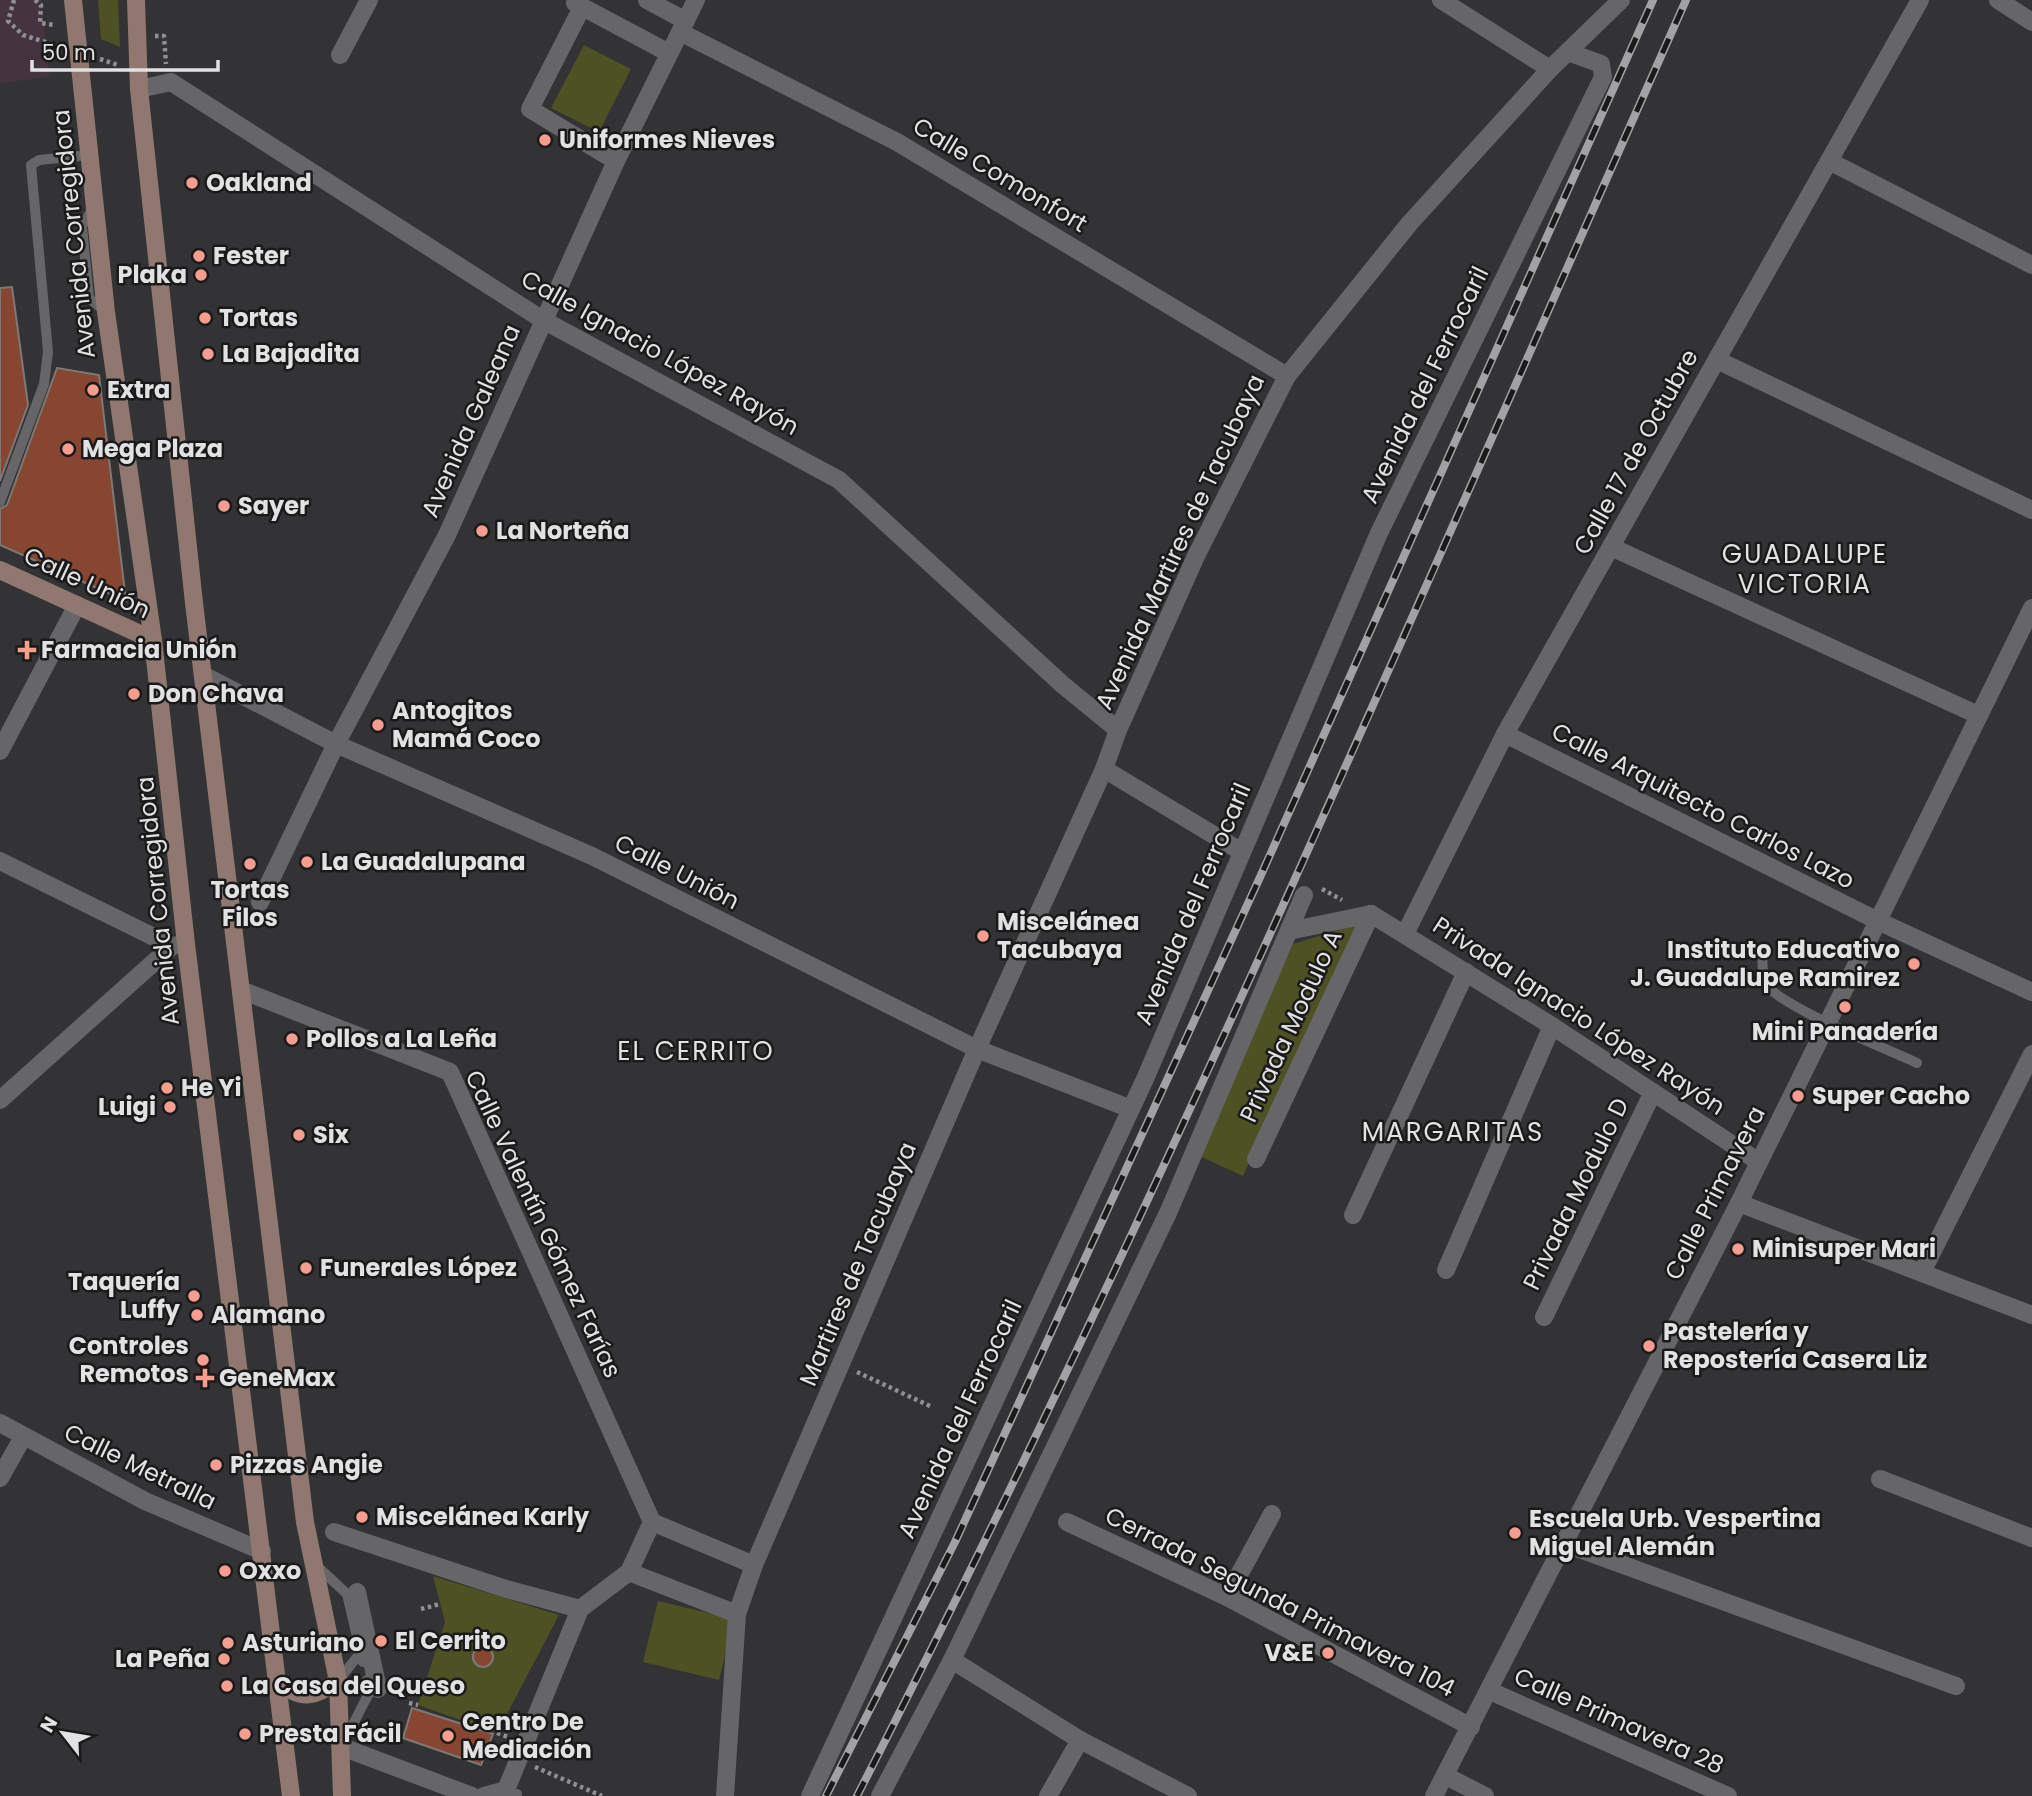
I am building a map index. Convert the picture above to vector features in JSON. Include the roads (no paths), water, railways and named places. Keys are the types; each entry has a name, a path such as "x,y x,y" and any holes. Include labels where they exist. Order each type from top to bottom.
{"main road":[{"name":"Avenida Corregidora","path":"73,0 106,312 153,640 179,945 262,1551 291,1796"},
{"path":"135,0 139,89 203,675 305,1522 338,1681 342,1796"},
{"name":"Calle Unión","path":"0,570 153,640"},
{"path":"276,1681 295,1694 316,1695 338,1681"}],"street":[{"path":"340,55 369,0"},
{"name":"Calle Comonfort","path":"647,0 683,26 897,142 1286,376"},
{"name":"Avenida Galeana","path":"260,902 336,744 447,535 616,161 696,0"},
{"path":"1441,0 1550,69"},
{"name":"Avenida Martires de Tacubaya","path":"1104,769 1118,730 1195,556 1286,376 1409,223 1550,69 1621,0"},
{"name":"Calle 17 de Octubre","path":"1405,934 1505,734 1920,0"},
{"path":"1998,0 2032,22"},
{"path":"616,161 530,109 576,10 669,53"},
{"name":"Avenida del Ferrocaril","path":"810,1796 1131,1109 1379,533 1603,77 1601,64 1568,52"},
{"name":"Calle Ignacio López Rayón","path":"139,89 171,82 543,320 839,480 1063,685 1118,730"},
{"path":"1829,161 2032,265"},
{"path":"1717,360 2032,510"},
{"path":"1611,547 1978,715"},
{"path":"0,751 77,605"},
{"name":"Calle Primavera","path":"1434,1796 1740,1203 2032,608"},
{"name":"Calle Unión","path":"203,675 336,744 592,856 977,1049 1131,1109"},
{"name":"Calle Arquitecto Carlos Lazo","path":"1505,734 1878,921 2032,992"},
{"path":"1104,769 1242,852"},
{"name":"Martires de Tacubaya","path":"725,1796 737,1614 754,1565 977,1049 1104,769"},
{"path":"0,861 179,945 0,1100"},
{"path":"880,1796 952,1660 1168,1213 1304,895"},
{"path":"1289,931 1371,914"},
{"name":"Privada Ignacio López Rayón","path":"1371,914 1552,1026 1759,1162"},
{"name":"Privada Modulo A","path":"1256,1159 1371,914"},
{"path":"1353,1215 1466,972"},
{"name":"Calle Valentín Gómez Farías","path":"241,990 450,1072 652,1522"},
{"path":"1446,1269 1552,1026"},
{"path":"1922,1272 2032,1054"},
{"name":"Privada Modulo D","path":"1544,1317 1653,1093"},
{"path":"1740,1203 2032,1315"},
{"name":"Calle Metralla","path":"0,1423 145,1501 262,1551"},
{"path":"0,1478 23,1437"},
{"path":"1880,1479 2032,1538"},
{"path":"1227,1597 1272,1514"},
{"path":"305,1522 332,1536 506,1590 580,1609"},
{"path":"484,1796 515,1794 518,1759 580,1609 629,1572 652,1522 754,1565"},
{"name":"Cerrada Segunda Primavera 104","path":"1066,1522 1227,1597 1471,1727"},
{"path":"1563,1544 1956,1686"},
{"path":"629,1572 737,1614"},
{"path":"357,1592 378,1689"},
{"path":"952,1660 1080,1740 1188,1796"},
{"name":"Calle Primavera 28","path":"1490,1691 1728,1796"},
{"path":"1048,1796 1080,1740"},
{"path":"342,1747 472,1796"},
{"path":"1446,1776 1485,1796"}],"lane":[{"path":"0,502 44,384 47,359 31,165 39,160 89,155"},
{"path":"1762,955 1765,983 1774,994 1917,1063"},
{"path":"314,1563 347,1594 370,1691 342,1747"},
{"path":"338,1681 361,1652"}],"railway":[{"path":"826,1796 955,1542 1261,875 1653,0"},
{"path":"857,1796 968,1575 1181,1129 1284,904 1686,0"}],"place":[{"name":"Uniformes Nieves","path":"545,140"},
{"name":"Oakland","path":"192,183"},
{"name":"Fester","path":"199,256"},
{"name":"Plaka","path":"201,275"},
{"name":"Tortas","path":"205,318"},
{"name":"La Bajadita","path":"208,354"},
{"name":"Extra","path":"93,390"},
{"name":"Mega Plaza","path":"68,449"},
{"name":"Sayer","path":"224,506"},
{"name":"La Norteña","path":"482,531"},
{"name":"Farmacia Unión","path":"27,650"},
{"name":"Don Chava","path":"134,694"},
{"name":"Antogitos Mamá Coco","path":"378,725"},
{"name":"La Guadalupana","path":"307,862"},
{"name":"Tortas Filos","path":"250,864"},
{"name":"Miscelánea Tacubaya","path":"983,936"},
{"name":"Instituto Educativo J. Guadalupe Ramirez","path":"1914,964"},
{"name":"Mini Panadería","path":"1845,1007"},
{"name":"Pollos a La Leña","path":"292,1039"},
{"name":"He Yi","path":"167,1088"},
{"name":"Super Cacho","path":"1798,1096"},
{"name":"Luigi","path":"170,1107"},
{"name":"Six","path":"299,1135"},
{"name":"Minisuper Mari","path":"1738,1249"},
{"name":"Funerales López","path":"306,1268"},
{"name":"Taquería Luffy","path":"194,1296"},
{"name":"Alamano","path":"197,1315"},
{"name":"Pastelería y Repostería Casera Liz","path":"1649,1346"},
{"name":"Controles Remotos","path":"203,1360"},
{"name":"GeneMax","path":"205,1378"},
{"name":"Pizzas Angie","path":"216,1465"},
{"name":"Miscelánea Karly","path":"362,1517"},
{"name":"Escuela Urb. Vespertina Miguel Alemán","path":"1515,1533"},
{"name":"Oxxo","path":"225,1571"},
{"name":"El Cerrito","path":"381,1641"},
{"name":"Asturiano","path":"228,1643"},
{"name":"V&E","path":"1328,1653"},
{"name":"La Peña","path":"224,1659"},
{"name":"La Casa del Queso","path":"227,1686"},
{"name":"Presta Fácil","path":"245,1734"},
{"name":"Centro De Mediación","path":"448,1736"}],"district":[{"name":"GUADALUPE VICTORIA","path":"1805,569"},
{"name":"EL CERRITO","path":"696,1051"},
{"name":"MARGARITAS","path":"1453,1132"}]}
